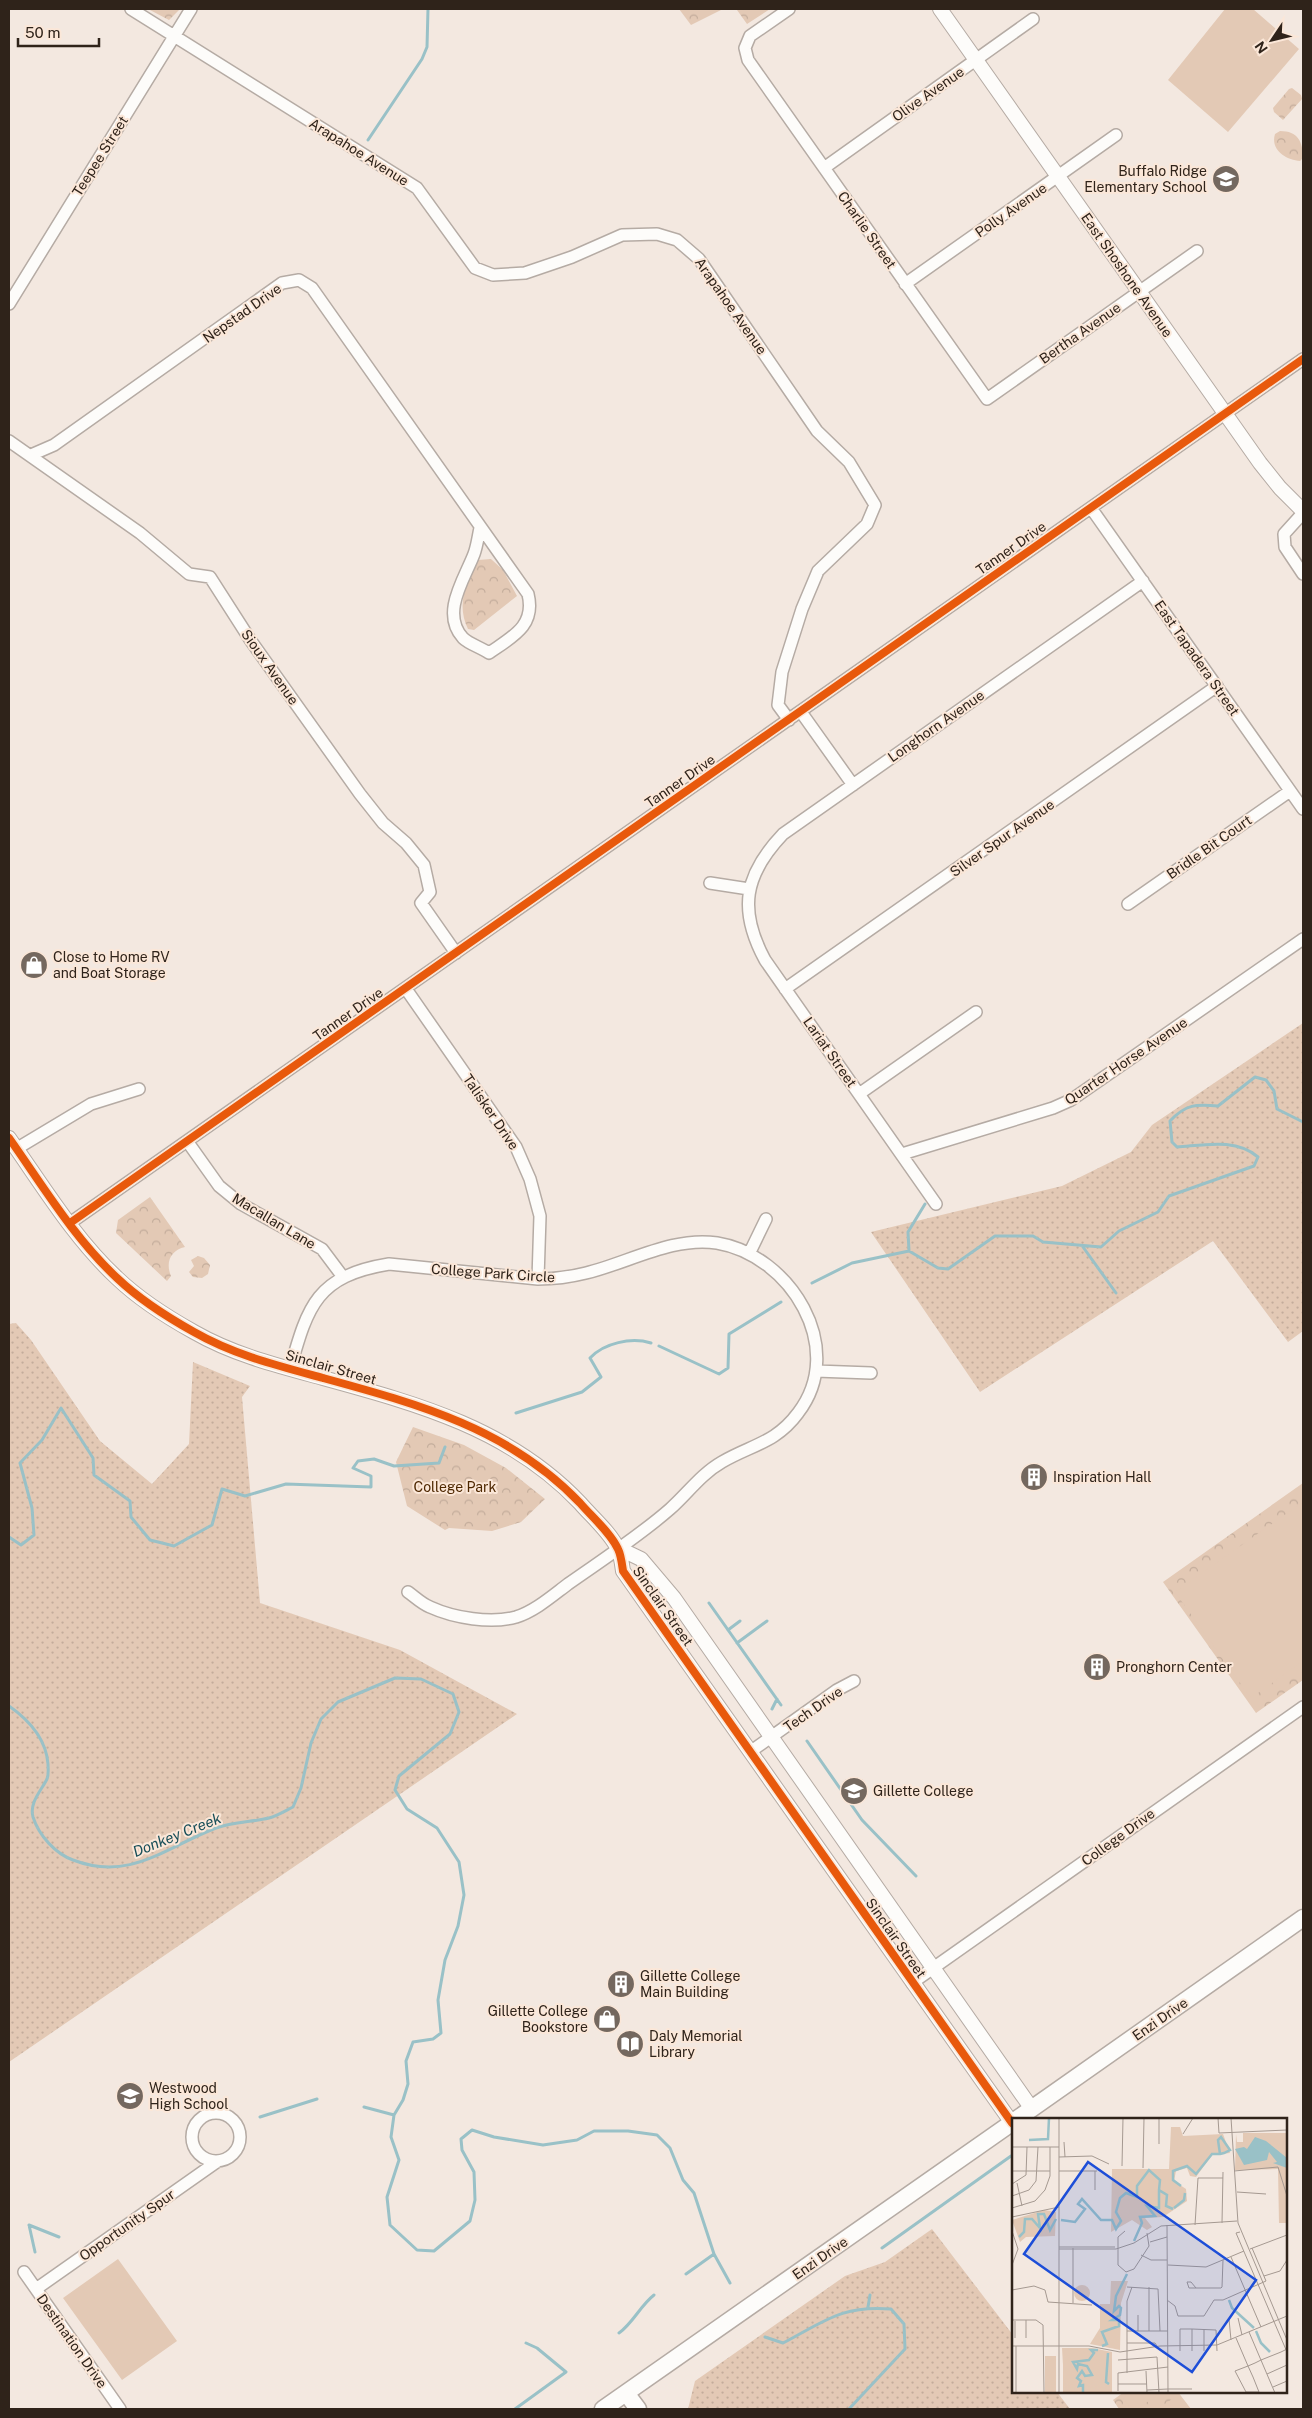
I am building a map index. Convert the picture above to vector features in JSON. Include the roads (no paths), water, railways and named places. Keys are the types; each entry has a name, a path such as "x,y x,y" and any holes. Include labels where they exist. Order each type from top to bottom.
{"main road":[{"name":"Enzi Drive","path":"1018,2118 1303,1918"},
{"name":"Enzi Drive","path":"603,2409 1012,2122"},
{"path":"626,2394 638,2409"}],"street":[{"name":"Arapahoe Avenue","path":"131,9 417,188 475,268 493,275 525,273 572,257 622,235 658,234 678,240 699,258 817,430 849,462 875,505 867,524 818,571 802,608 782,672 778,705 789,720"},
{"name":"Teepee Street","path":"9,304 191,9"},
{"name":"Charlie Street","path":"789,9 750,36 745,48 748,60 987,399"},
{"name":"East Shoshone Avenue","path":"940,9 1225,413 1280,488 1303,512"},
{"name":"Olive Avenue","path":"824,168 1033,19"},
{"name":"Polly Avenue","path":"906,284 1116,135"},
{"name":"Bertha Avenue","path":"987,399 1197,251"},
{"name":"Nepstad Drive","path":"31,455 54,444 282,283 299,280 312,288 528,594 531,606 526,624 489,653 463,638 456,626 454,610 458,588 474,554 480,528"},
{"name":"Tanner Drive","path":"70,1223 1303,359"},
{"name":"Sioux Avenue","path":"9,441 140,533 189,574 210,578 251,641 360,794 384,823 406,843 424,865 430,892 421,903 456,953"},
{"name":"East Tapadera Street","path":"1091,508 1303,809"},
{"path":"1303,512 1284,534 1285,547 1303,574"},
{"name":"Longhorn Avenue","path":"749,889 769,849 783,834 1143,581"},
{"name":"Silver Spur Avenue","path":"785,989 1217,686"},
{"path":"801,712 853,785"},
{"name":"Bridle Bit Court","path":"1128,904 1290,791"},
{"path":"710,883 749,889"},
{"name":"Lariat Street","path":"749,889 749,917 754,939 785,989 936,1204"},
{"name":"Quarter Horse Avenue","path":"902,1154 1053,1108 1071,1100 1303,939"},
{"name":"Talisker Drive","path":"406,988 516,1147 530,1179 540,1216 538,1279"},
{"path":"859,1094 976,1012"},
{"path":"12,1144 91,1104 139,1089"},
{"name":"Macallan Lane","path":"187,1142 219,1186 241,1204 322,1249 343,1277"},
{"name":"Sinclair Street","path":"12,1144 89,1249 117,1279 151,1306 195,1333 240,1354 430,1409 469,1424 539,1466 567,1490 597,1521 618,1548 623,1572 912,1983 1012,2118"},
{"path":"749,1254 766,1219"},
{"name":"College Park Circle","path":"290,1369 309,1309 322,1293 343,1277 365,1268 389,1264 538,1279 559,1279 587,1273 664,1248 690,1243 718,1243 749,1254 768,1264 789,1284 802,1304 813,1329 817,1350 816,1371 810,1392 799,1412 781,1432 759,1446 722,1462 702,1477 670,1509 539,1605 517,1616 488,1621 469,1618 430,1607 408,1592"},
{"path":"816,1371 871,1373"},
{"name":"Sinclair Street","path":"618,1548 641,1559 674,1598 1032,2109"},
{"name":"Tech Drive","path":"750,1752 837,1690 854,1681"},
{"name":"College Drive","path":"912,1983 1303,1707"},
{"name":"Opportunity Spur","path":"36,2289 218,2161 226,2159 237,2149 240,2134 233,2120 227,2116 212,2113 198,2121 194,2128 193,2144 202,2157 218,2161"},
{"name":"Destination Drive","path":"24,2272 120,2409"}],"waterway":[{"path":"368,140 422,59 427,47 428,9"},
{"path":"812,1283 852,1263 909,1251 938,1268 948,1269 995,1236 1033,1236 1043,1242 1101,1247 1119,1231 1158,1212 1169,1196 1254,1166 1258,1157 1240,1147 1220,1144 1177,1147 1172,1142 1170,1121 1181,1111 1192,1106 1218,1106 1255,1077 1266,1080 1274,1091 1277,1109 1303,1122"},
{"path":"909,1251 908,1232 925,1204"},
{"path":"1083,1247 1116,1293"},
{"path":"659,1346 719,1374 728,1368 729,1334 781,1302"},
{"path":"516,1413 582,1392 601,1377 590,1358 603,1348 627,1341 651,1343"},
{"path":"9,1537 21,1545 34,1535 32,1508 20,1463 42,1440 61,1408 93,1458 94,1475 130,1501 131,1517 150,1540 174,1546 212,1525 222,1489 245,1496 286,1484 371,1487 371,1476 353,1468 358,1461 374,1459 394,1466 439,1463 445,1447"},
{"path":"709,1603 781,1705"},
{"path":"728,1630 740,1621"},
{"path":"737,1643 767,1621"},
{"name":"Donkey Creek","path":"9,1706 35,1730 47,1755 48,1777 36,1797 32,1812 39,1831 54,1849 73,1860 93,1866 112,1867 130,1865 147,1859 216,1828 229,1824 269,1818 293,1807 301,1788 311,1743 321,1719 338,1702 395,1678 421,1679 453,1694 459,1712 450,1734 399,1776 395,1790 407,1809 437,1828 459,1862 464,1895 458,1926 445,1960 438,2000 441,2033 433,2039 413,2042 406,2061 408,2084 403,2100 394,2115 391,2137 399,2160 387,2197 390,2225 417,2250 434,2251 470,2221 475,2200 474,2172 462,2150 461,2139 472,2130 494,2137 543,2145 577,2140 594,2131 628,2131 657,2135 670,2148 683,2180 694,2193 714,2254 730,2283"},
{"path":"772,1709 777,1699"},
{"path":"807,1741 862,1820 916,1876"},
{"path":"260,2117 317,2099"},
{"path":"364,2107 394,2115"},
{"path":"882,2248 1011,2156"},
{"path":"29,2225 59,2237"},
{"path":"29,2225 35,2252"},
{"path":"686,2274 714,2254"},
{"path":"619,2333 654,2295"},
{"path":"868,2307 870,2295"},
{"name":"Donkey Creek","path":"765,2337 783,2343 834,2316 846,2312 874,2308 891,2309 904,2324 905,2349 849,2409"},
{"path":"515,2409 566,2372 537,2348 526,2343"}],"place":[{"name":"Buffalo Ridge Elementary School","path":"1226,179"},
{"name":"Close to Home RV and Boat Storage","path":"34,965"},
{"name":"Inspiration Hall","path":"1034,1477"},
{"name":"Pronghorn Center","path":"1097,1667"},
{"name":"Gillette College","path":"854,1791"},
{"name":"Gillette College Main Building","path":"621,1984"},
{"name":"Gillette College Bookstore","path":"607,2019"},
{"name":"Daly Memorial Library","path":"630,2044"},
{"name":"Westwood High School","path":"130,2096"}],"park label":[{"name":"College Park","path":"455,1487"}]}
